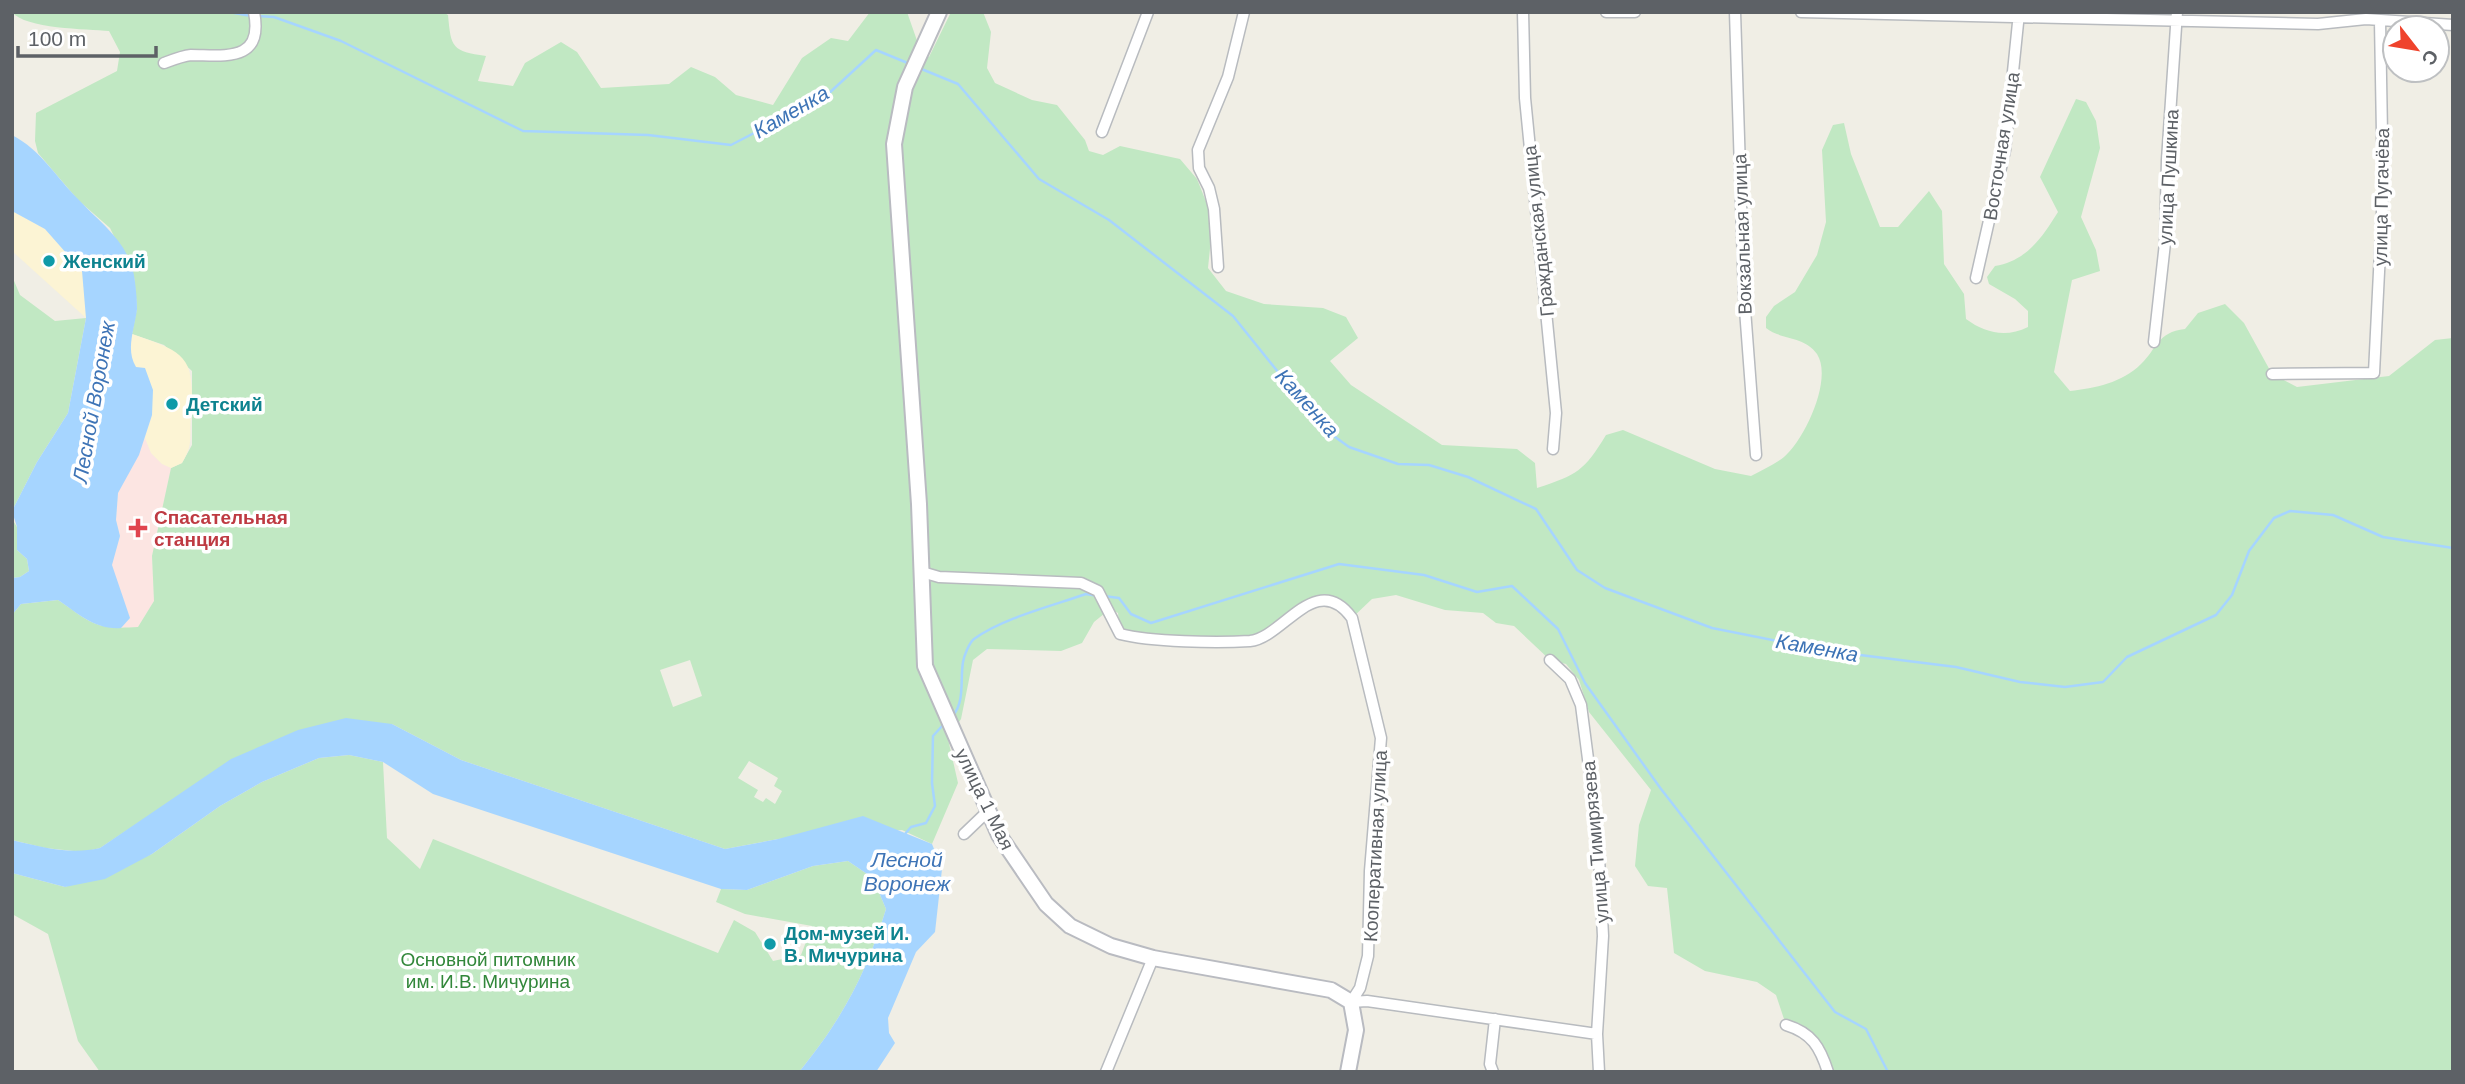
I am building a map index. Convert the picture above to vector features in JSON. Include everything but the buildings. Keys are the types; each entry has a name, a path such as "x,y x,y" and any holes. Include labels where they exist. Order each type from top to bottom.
{"street":[{"path":"164,63 189,55 234,56 246,49 255,37 254,12"},
{"name":"улица 1 Мая","path":"939,12 905,87 894,144 922,572 925,666 944,712 999,835 1030,884 1070,926 1111,946 1153,958 1331,990 1351,1002"},
{"path":"1102,132 1148,12"},
{"path":"1218,267 1214,209 1209,188 1199,168 1198,150 1228,77 1244,12"},
{"name":"Гражданская улица","path":"1523,12 1525,98 1556,413 1553,449"},
{"path":"1606,12 1635,12"},
{"name":"Вокзальная улица","path":"1735,12 1744,296 1756,455"},
{"path":"1801,12 2177,16 2318,24 2367,16 2380,21 2453,25"},
{"name":"Восточная улица","path":"1976,278 2005,150 2019,15"},
{"name":"улица Пушкина","path":"2154,342 2165,243 2166,160 2177,16"},
{"name":"улица Пугачёва","path":"2272,374 2374,373 2383,191 2380,21"},
{"name":"Кооперативная улица","path":"922,572 939,576 1081,583 1098,591 1120,634 1141,640 1253,641 1300,606 1328,602 1344,607 1352,618 1381,738 1370,871 1368,956 1360,988 1351,1002 1356,1030 1348,1072"},
{"name":"улица Тимирязева","path":"1550,660 1570,679 1581,705 1591,786 1603,936 1597,1034 1599,1072"},
{"path":"964,834 988,811"},
{"path":"1106,1072 1153,958"},
{"path":"1351,1002 1367,1001 1597,1034"},
{"path":"1493,1072 1490,1065 1495,1019"},
{"path":"1786,1025 1802,1030 1819,1046 1828,1072"}],"shaded area":[{"name":"Спасательная станция","path":"145,438 151,453 162,464 171,468 152,556 154,601 138,627 121,628 130,618 111,565 120,536 116,520 118,493"}],"green space":[{"path":"12,12 443,12 448,15 450,35 455,46 466,52 486,56 478,81 513,86 525,63 561,42 577,52 601,88 669,84 691,67 715,77 736,95 773,105 802,58 831,38 848,41 870,12 907,12 921,52 929,57 951,12 983,12 991,32 987,68 995,83 1032,100 1057,105 1085,140 1089,151 1103,155 1120,146 1180,159 1197,179 1209,209 1211,239 1208,268 1226,291 1264,304 1323,308 1346,317 1358,338 1330,361 1351,385 1442,445 1517,449 1535,463 1537,488 1571,475 1592,457 1606,435 1623,430 1715,469 1751,476 1780,460 1792,448 1814,408 1822,378 1821,365 1812,348 1766,328 1766,317 1774,306 1795,292 1817,255 1826,222 1822,150 1833,125 1844,123 1851,154 1880,227 1898,227 1929,191 1942,211 1944,264 1964,294 1966,319 1988,331 2004,333 2028,327 2028,311 2015,299 1989,284 1987,277 1995,266 2016,259 2032,247 2058,212 2040,177 2076,99 2086,102 2096,121 2100,148 2081,217 2096,250 2100,271 2072,280 2054,372 2070,391 2098,386 2125,376 2141,364 2163,337 2185,329 2198,313 2225,304 2244,323 2272,374 2297,387 2389,376 2435,340 2453,338 2453,1072 1828,1072 1819,1046 1786,1025 1776,995 1757,982 1705,971 1674,953 1667,888 1648,886 1635,866 1639,825 1651,790 1589,712 1579,680 1566,664 1550,660 1514,626 1496,623 1483,613 1445,610 1396,595 1372,599 1352,618 1344,607 1312,603 1253,641 1120,634 1118,613 1110,609 1094,622 1082,643 1061,651 987,649 973,660 961,719 948,739 958,783 932,844 902,830 778,839 725,849 461,760 392,724 141,821 100,848 83,852 45,848 12,840 12,615 21,604 58,600 102,626 138,627 154,601 152,556 171,468 182,463 192,445 192,371 164,345 132,334 137,308 134,277 110,228 78,200 38,153 35,141 36,113 117,71 120,52 109,31 43,25 19,18","holes":["690,660 702,696 673,707 660,670","749,761 778,778 774,786 782,791 775,804 766,798 763,802 754,797 758,790 738,778"]},
{"path":"12,276 20,295 55,321 86,318 68,413 37,462 12,511"},
{"path":"12,519 17,527 17,550 27,559 29,571 20,577 12,578"},
{"name":"Основной питомник им. И.В. Мичурина","path":"349,755 383,762 387,838 420,869 433,839 718,953 734,920 755,932 773,961 801,955 812,926 745,914 716,902 721,889 747,890 813,866 848,861 873,878 886,909 852,995 799,1072 100,1072 78,1041 48,934 12,914 12,873 65,887 152,854 220,806 262,782 319,758"}],"sand":[{"name":"Женский","path":"12,211 45,229 83,271 86,318 12,251"},
{"name":"Детский","path":"132,334 176,352 189,369 192,396 190,445 182,463 171,468 162,464 151,453 145,438 152,415 130,358"}],"water":[{"name":"Лесной Воронеж","path":"12,135 40,156 114,236 122,245 132,268 137,309 131,353 136,367 145,368 153,390 152,415 139,455 118,493 116,520 120,536 112,565 130,618 121,628 95,624 58,600 21,604 12,615 12,578 20,577 29,571 27,559 17,550 17,527 12,511 37,462 68,413 86,318 82,271 45,229 12,211"},
{"name":"Лесной Воронеж","path":"346,718 392,724 461,760 725,849 778,839 863,816 932,844 942,869 935,932 916,952 888,1018 889,1033 895,1043 876,1072 799,1072 852,995 886,909 873,878 848,861 813,866 747,890 721,889 433,794 383,762 349,755 319,758 262,782 220,806 152,854 105,879 65,887 12,873 12,840 67,850 100,848 231,759 298,730"}],"waterway":[{"name":"Каменка","path":"229,12 251,16"},
{"name":"Каменка","path":"257,16 274,17 341,41 523,131 648,135 731,145 827,95 876,50 910,64"},
{"name":"Каменка","path":"919,68 958,84 1039,179 1109,220 1233,316 1324,429 1349,447 1398,464 1429,465 1468,477 1536,509 1577,570 1605,588 1712,628 1828,651 1956,667 2020,682 2065,687 2103,682 2127,657 2216,615 2232,595 2249,551 2274,518 2290,511 2333,515 2383,537 2453,548"},
{"path":"1104,596 1119,598 1131,614 1151,623 1339,564 1424,575 1477,592 1512,586 1558,629 1585,683 1661,789 1835,1012 1866,1029 1888,1072"},
{"path":"953,715 961,697 964,659 974,639 1028,613 1086,594 1098,596"},
{"path":"905,834 911,827 926,823 935,806 932,783 933,736 943,725"}],"place":[{"name":"Женский","path":"49,261"},
{"name":"Детский","path":"172,404"},
{"name":"Спасательная станция","path":"138,528"},
{"name":"Дом-музей И. В. Мичурина","path":"770,944"}]}
